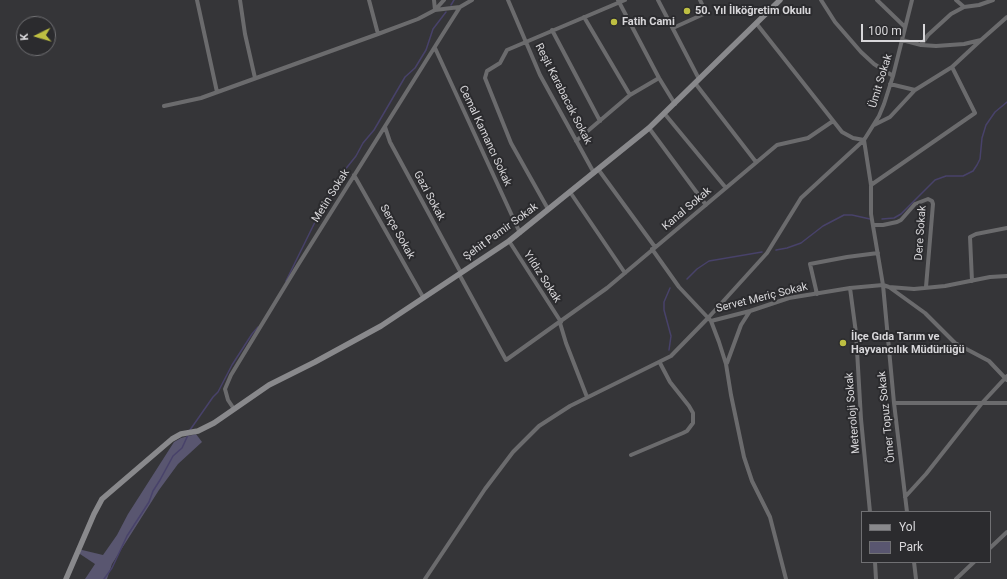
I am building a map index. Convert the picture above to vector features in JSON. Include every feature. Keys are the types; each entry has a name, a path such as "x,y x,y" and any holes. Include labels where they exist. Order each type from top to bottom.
{"street":[{"path":"197,0 203,34 217,92"},
{"path":"240,0 245,34 255,78"},
{"path":"369,0 378,34"},
{"path":"434,0 435,10"},
{"path":"164,106 201,98 418,19 435,10 444,0"},
{"name":"Metin Sokak","path":"234,409 228,400 225,389 231,375 354,175 460,7 472,0"},
{"name":"Reşit Karabacak Sokak","path":"508,0 540,75 576,141 596,171 654,248 673,279 709,319"},
{"path":"548,210 511,143 485,78 487,71 500,63 507,50 619,1 625,0"},
{"path":"658,0 673,28 697,81 756,162"},
{"path":"673,28 706,13 700,0"},
{"name":"Şehit Pamir Sokak","path":"66,579 94,514 102,500 172,439 181,434 198,431 214,423 269,385 381,326 509,241 649,128 780,0"},
{"path":"821,0 835,22 861,52 874,64 893,76"},
{"path":"877,0 905,27"},
{"name":"Ümit Sokak","path":"425,579 472,507 513,452 538,426 587,397 671,356 709,319 767,253 800,198 864,140 879,116 893,76 912,0"},
{"path":"956,0 964,8"},
{"path":"921,45 928,35 951,14 964,8 993,0"},
{"path":"619,1 674,104"},
{"path":"435,10 460,7"},
{"path":"584,17 630,95"},
{"path":"872,126 890,117 915,90 952,67 1007,18"},
{"path":"756,23 842,132 853,138 864,140"},
{"path":"552,30 600,121"},
{"path":"902,40 921,45 936,46 957,45 981,40"},
{"name":"Cemal Kamancı Sokak","path":"434,48 520,232"},
{"path":"871,186 975,113 952,67"},
{"path":"576,141 630,95 659,78"},
{"path":"890,84 915,90"},
{"path":"664,113 726,188"},
{"name":"Kanal Sokak","path":"506,360 608,288 777,145 808,138 833,121"},
{"name":"Gazi Sokak","path":"385,127 390,142 506,360"},
{"path":"649,128 706,205"},
{"name":"Ömer Topuz Sokak","path":"864,140 871,186 871,214 883,285 894,403 907,511"},
{"name":"Serçe Sokak","path":"354,175 424,297"},
{"path":"570,192 625,273"},
{"name":"Dere Sokak","path":"873,225 883,225 897,222 901,220 915,204 928,200 932,201 933,204 926,288"},
{"path":"972,281 970,237 976,234 1007,228"},
{"name":"Yıldız Sokak","path":"509,241 560,322 566,343 587,397"},
{"path":"817,294 810,264 878,253"},
{"name":"Servet Meriç Sokak","path":"709,319 750,311 789,298 850,288 883,285 889,287 926,288 1007,276"},
{"path":"889,287 925,312 955,343 989,361 1006,379 982,403 926,474 905,497"},
{"name":"Meteroloji Sokak","path":"850,288 856,333 861,419 870,511"},
{"path":"726,364 741,325 750,311"},
{"path":"709,319 726,364 732,403 744,457 752,481 770,517 786,579"},
{"path":"631,455 687,431 693,423 693,413 670,382 661,362"},
{"path":"894,403 1007,403"},
{"path":"991,547 1007,532"},
{"path":"875,563 876,579"},
{"path":"914,563 916,579"},
{"path":"956,579 973,563"}],"green space":[{"path":"196,434 202,442 178,464 159,490 112,564 107,579 85,579 95,564 77,552 78,549 103,555 117,535 128,514 174,442 181,438"}],"waterway":[{"path":"451,5 454,0"},
{"path":"286,281 317,218 344,171 356,156 363,143 374,130 405,77 415,68 426,50 433,29 446,12"},
{"path":"882,219 894,218 901,214 935,180 946,176 963,176 973,171 980,159 982,138 986,125 995,112 1007,102"},
{"path":"776,250 801,243 823,226 844,215 852,215 870,219"},
{"path":"687,279 697,269 709,261 762,252"},
{"path":"669,350 671,336 664,310 664,302 670,288"},
{"path":"190,430 218,392 232,365 258,327"},
{"path":"104,579 112,568 127,536 149,502 153,491 173,456 182,448 188,435"}],"place":[{"name":"50. Yıl İlköğretim Okulu","path":"687,11"},
{"name":"Fatih Cami","path":"614,22"},
{"name":"İlçe Gıda Tarım ve Hayvancılık Müdürlüğü","path":"843,343"}]}
